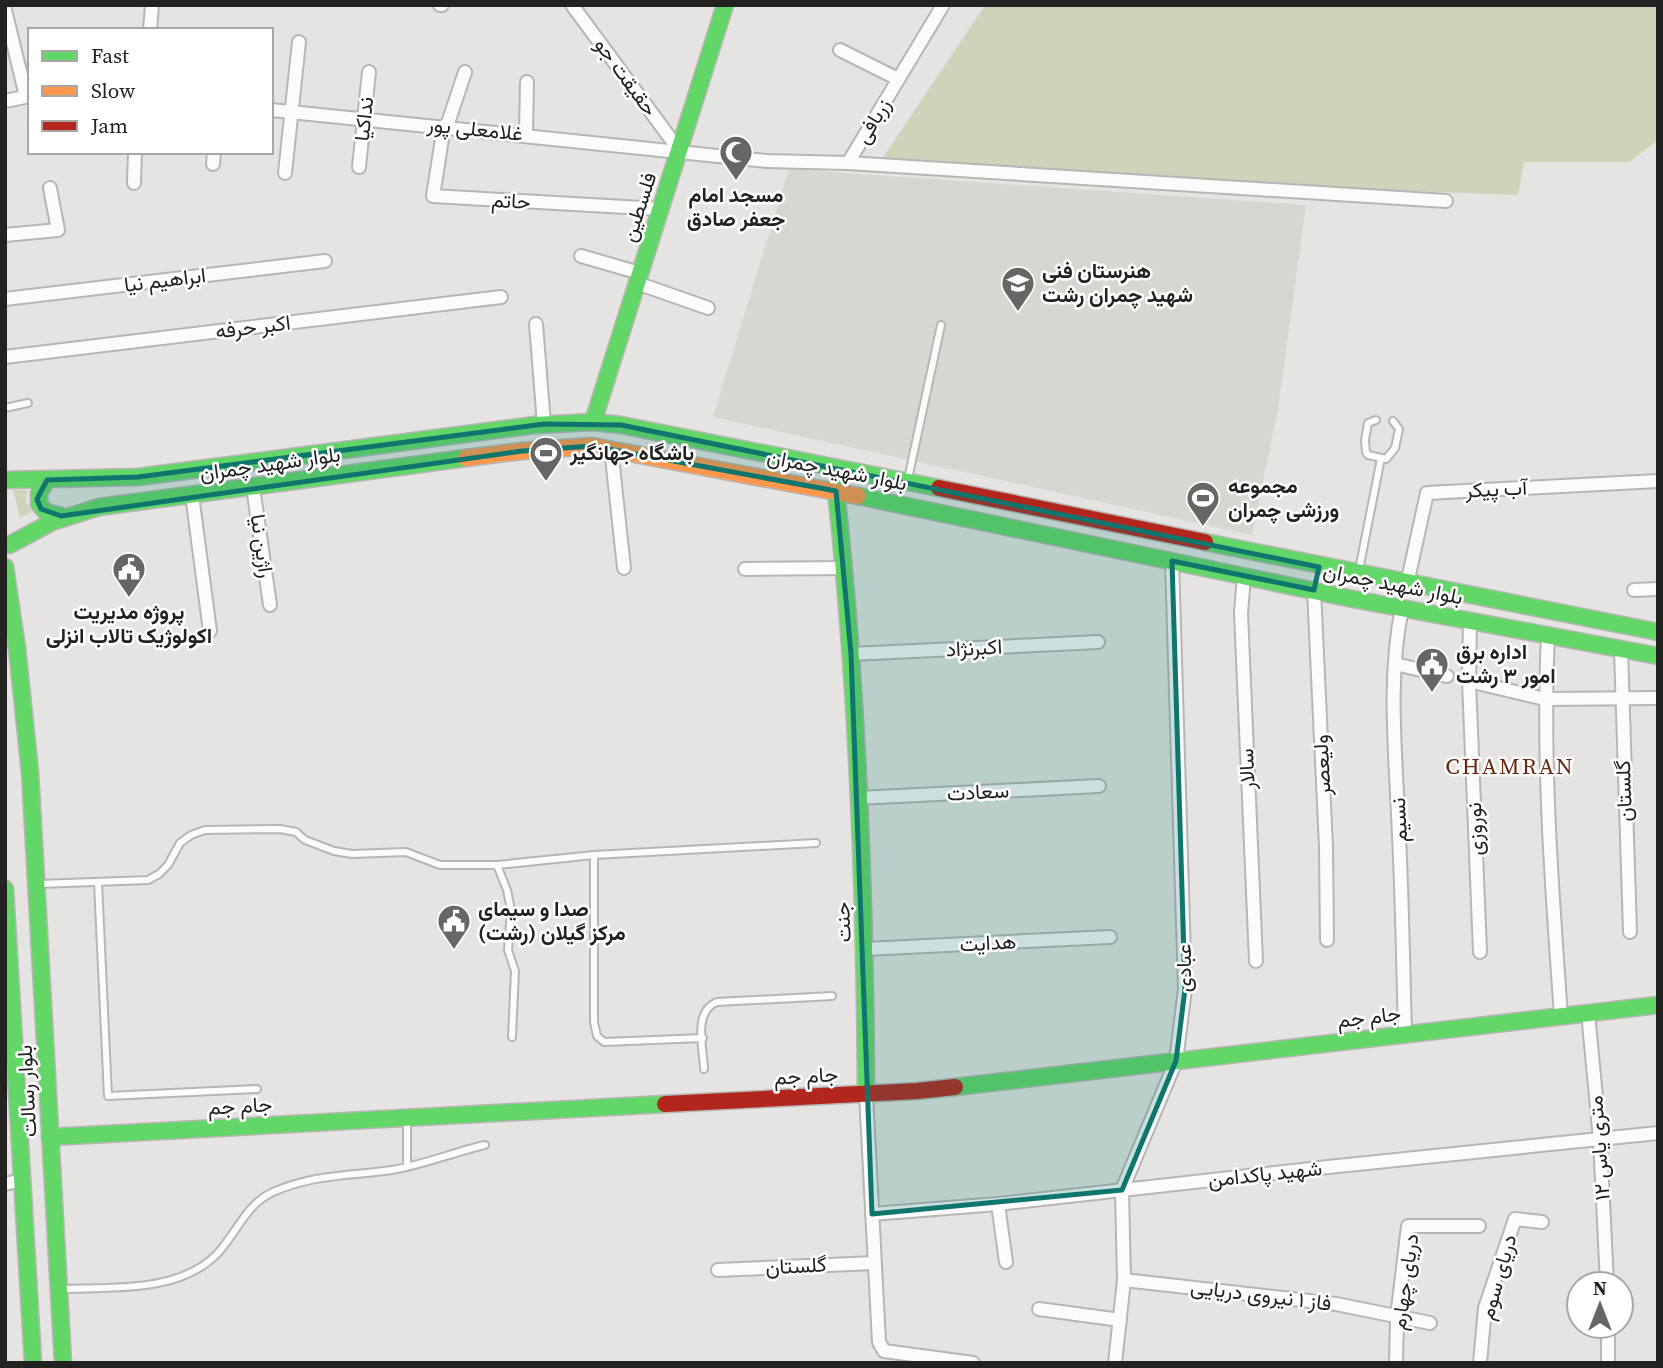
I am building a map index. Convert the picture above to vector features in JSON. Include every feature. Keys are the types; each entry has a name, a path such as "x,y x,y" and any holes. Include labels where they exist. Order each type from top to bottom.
{"main road":[{"name":"فلسطین","path":"593,422 725,5"},
{"name":"بلوار شهید چمران","path":"5,480 138,477 544,424 593,422 840,467 1358,575 1658,632"},
{"name":"بلوار شهید چمران","path":"7,539 61,516 99,506 522,451 592,446 916,507 1353,599 1658,656"},
{"name":"جنت","path":"840,467 835,491 851,654 865,949 866,1094"},
{"path":"47,480 39,488 37,499 41,509 50,516 61,516"},
{"path":"914,482 916,507"},
{"name":"بلوار رسالت","path":"7,539 10,555 5,567 11,644 30,772 63,1363"},
{"path":"1314,590 1319,567"},
{"path":"1353,599 1358,575"},
{"path":"1402,608 1407,584"},
{"path":"33,1363 5,887 37,884"},
{"name":"جام جم","path":"50,1137 917,1091 1658,1005"}],"street":[{"path":"150,28 152,5"},
{"name":"حقیقت جو","path":"572,5 679,150"},
{"name":"زربافی","path":"679,150 767,161 848,163 943,5"},
{"path":"5,10 28,96 5,101"},
{"path":"285,173 299,42"},
{"path":"840,50 898,79"},
{"name":"نداکیا","path":"359,167 369,72"},
{"path":"445,126 465,72"},
{"path":"526,134 527,82"},
{"name":"غلامعلی پور","path":"273,110 679,150"},
{"name":"حاتم","path":"445,126 433,197 660,209"},
{"path":"134,183 135,154"},
{"path":"848,163 1446,201"},
{"path":"5,235 58,230 50,188"},
{"path":"581,256 708,308"},
{"name":"ابراهیم نیا","path":"5,299 325,261"},
{"name":"اکبر حرفه","path":"5,357 501,297"},
{"path":"536,324 544,424"},
{"path":"611,448 624,568"},
{"name":"آب پیکر","path":"1407,584 1427,493 1658,481"},
{"name":"راژین نیا","path":"253,487 270,605"},
{"path":"192,495 210,631"},
{"name":"عبادی","path":"1115,1363 1124,1280 1122,1190 1176,1061 1185,989 1172,561"},
{"path":"745,569 844,568"},
{"name":"سالار","path":"1244,576 1241,613 1256,961"},
{"path":"1634,590 1658,589"},
{"name":"ولیعصر","path":"1314,590 1326,847 1327,940"},
{"name":"نسیم","path":"1402,608 1397,633 1394,723 1405,1034"},
{"name":"نوروزی","path":"1470,621 1469,681 1480,952"},
{"path":"1548,635 1545,699 1549,851 1561,1016"},
{"name":"اکبرنژاد","path":"851,654 1098,642"},
{"name":"گلستان","path":"1621,649 1630,932"},
{"path":"1395,664 1447,676"},
{"path":"1469,681 1545,699 1658,698"},
{"name":"سعادت","path":"858,798 1098,786"},
{"name":"هدایت","path":"865,949 1110,937"},
{"name":"۱۲ متری یاس","path":"1588,1013 1600,1139 1606,1270"},
{"name":"جنت","path":"866,1094 879,1342 884,1351 972,1363"},
{"name":"شهید پاکدامن","path":"872,1214 998,1204 1658,1133"},
{"path":"5,1184 22,1180"},
{"path":"998,1204 1006,1262"},
{"name":"دریای سوم","path":"1480,1363 1485,1308 1515,1219 1542,1222"},
{"name":"دریای چهارم","path":"1396,1363 1397,1317 1408,1226 1479,1226"},
{"name":"گلستان","path":"718,1270 874,1263"},
{"name":"فاز ۱ نیروی دریایی","path":"1124,1280 1336,1304 1430,1323"},
{"path":"1039,1310 1120,1320"},
{"path":"1608,1340 1608,1363"}],"lane":[{"path":"914,482 941,325"},
{"path":"5,408 28,403"},
{"path":"1376,420 1368,423 1364,447 1368,455 1381,458 1389,457 1395,448 1399,429 1393,421"},
{"path":"1358,575 1381,458"},
{"path":"37,884 148,880 168,865 180,843 205,830 280,829 296,832 305,840 334,851 352,854 406,852 440,865 497,865 594,855 816,843"},
{"path":"594,855 594,1023 597,1036 604,1042 702,1038"},
{"path":"497,865 507,890 511,910 508,950 515,971 512,1037"},
{"path":"98,883 108,1096 257,1089"},
{"path":"704,1069 704,1012 709,1005 717,1002 832,996"},
{"path":"407,1119 407,1166"},
{"path":"59,1289 155,1284 177,1280 199,1270 218,1253 247,1211 269,1194 301,1180 407,1166 485,1144"}],"highlighted area":[{"path":"544,424 621,425 1319,567 1314,590 1172,561 1185,989 1176,1061 1122,1190 872,1214 851,654 836,491 592,446 522,451 61,516 41,509 37,499 47,480 138,477"}],"shaded area":[{"name":"هنرستان فنی شهید چمران رشت","path":"789,169 1306,205 1278,409 1252,535 713,417"}],"green space":[{"path":"985,5 1658,5 1658,140 1629,162 1524,162 1518,195 874,171"},
{"path":"13,490 27,490 26,501 32,512 20,517"}],"traffic: fast":[{"path":"593,422 725,5"},
{"path":"5,480 138,477 535,425 593,422 621,425 939,488"},
{"path":"9,545 52,522 99,507 466,458"},
{"path":"47,480 39,493 39,504 46,512 61,516"},
{"path":"837,481 859,792 866,1094"},
{"path":"858,496 1353,599 1658,656"},
{"path":"1205,542 1658,632"},
{"path":"5,567 17,648 30,772 63,1363"},
{"path":"5,889 33,1363"},
{"path":"955,1087 1658,1005"},
{"path":"50,1137 665,1104"}],"traffic: slow":[{"path":"466,458 592,446 858,496"}],"traffic: jam":[{"path":"939,488 1205,542"},
{"path":"665,1104 955,1087"}],"place":[{"name":"مسجد امام جعفر صادق","path":"736,182"},
{"name":"هنرستان فنی شهید چمران رشت","path":"1018,313"},
{"name":"باشگاه جهانگیر","path":"546,483"},
{"name":"مجموعه ورزشی چمران","path":"1203,528"},
{"name":"پروژه مدیریت اکولوژیک تالاب انزلی","path":"129,599"},
{"name":"اداره برق امور ۳ رشت","path":"1432,694"},
{"name":"صدا و سیمای مرکز گیلان (رشت)","path":"454,951"}],"district":[{"name":"CHAMRAN","path":"1510,766"}]}
